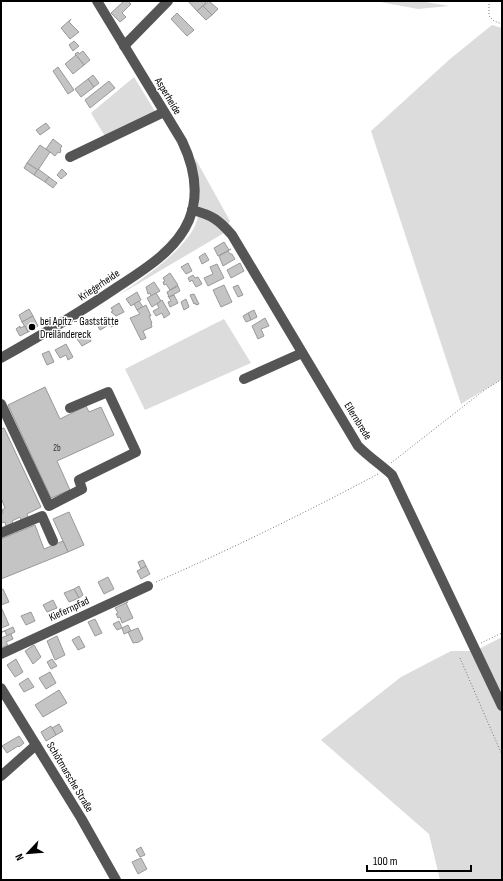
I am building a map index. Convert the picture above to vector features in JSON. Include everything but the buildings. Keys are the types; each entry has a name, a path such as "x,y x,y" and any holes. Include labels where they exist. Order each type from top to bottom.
{"street":[{"name":"Asperheide","path":"97,1 182,141 192,165 195,188 195,200 192,210"},
{"path":"124,46 168,1"},
{"path":"70,157 164,112"},
{"name":"Ellernbrede","path":"192,210 214,217 223,224 232,235 358,446 368,457 384,468 392,476 502,706"},
{"name":"Kriegerheide","path":"1,358 82,311 150,264 165,252 178,237 189,220 192,210"},
{"path":"244,379 302,353"},
{"path":"49,506 82,489 79,480 136,452 108,392 70,408"},
{"path":"1,404 4,416 52,512 1,533"},
{"path":"42,516 53,541"},
{"name":"Kiefernpfad","path":"1,654 148,586"},
{"name":"Schötmarsche Straße","path":"1,688 81,818 116,880"},
{"path":"1,776 36,745"}],"path":[{"path":"489,1 489,16 494,21 502,24"},
{"path":"148,586 220,554 322,504 378,474 483,391 502,379"},
{"path":"474,647 502,632"},
{"path":"460,658 502,754"}],"shaded area":[{"path":"375,1 420,1 449,6 418,9"},
{"path":"492,25 502,28 502,379 461,404 371,131 450,59"},
{"path":"134,77 156,113 106,138 91,113"},
{"path":"195,158 230,221 224,233 119,295 166,260 187,239 194,227 198,216 199,202"},
{"path":"224,319 251,363 145,410 125,369"},
{"path":"502,637 502,880 440,880 429,834 321,740 401,677 451,651 475,651"}],"place":[{"name":"bei Apitz - Gaststätte Dreiländereck","path":"32,327"}]}
